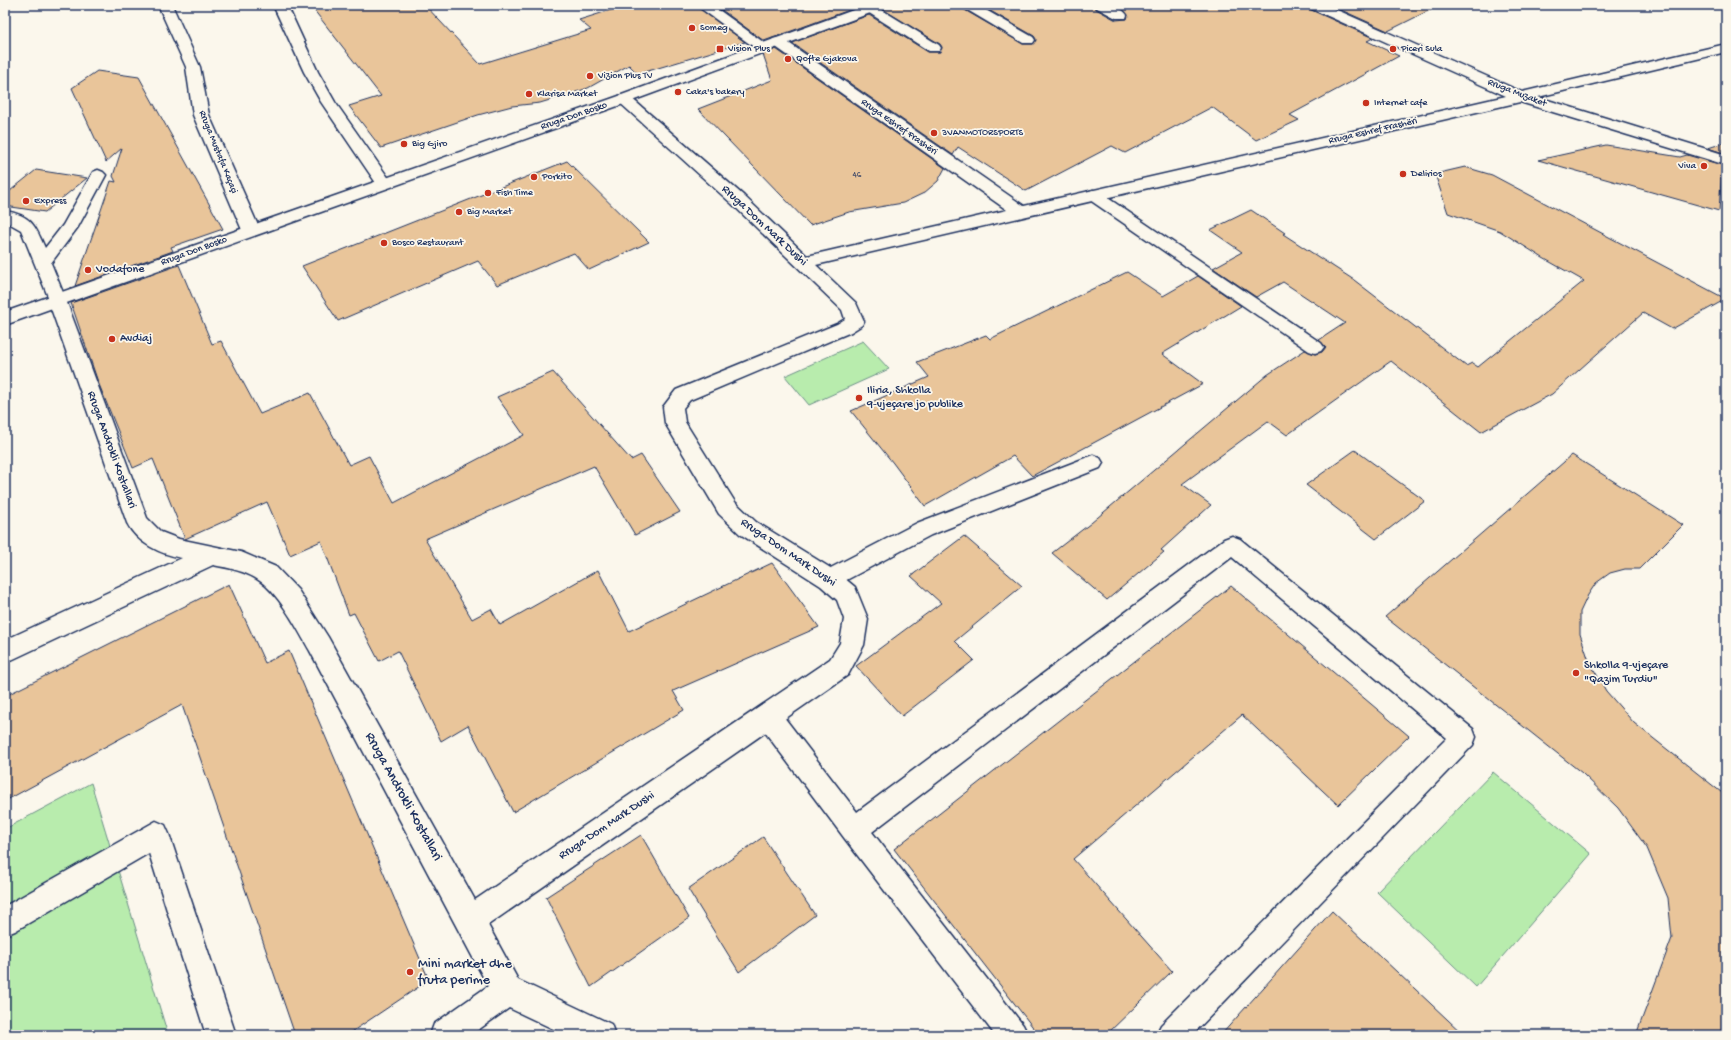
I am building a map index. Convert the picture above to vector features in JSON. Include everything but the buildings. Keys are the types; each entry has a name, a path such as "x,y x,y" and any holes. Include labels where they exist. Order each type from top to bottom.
{"street":[{"name":"Rruga Mustafa Kaçaçi","path":"165,5 193,67 201,115 251,230"},
{"path":"280,5 311,72 328,102 384,183"},
{"path":"703,5 763,48"},
{"name":"Rruga Muzaket","path":"1315,5 1521,97 1726,160"},
{"name":"Rruga Don Bosko","path":"5,319 874,7"},
{"name":"Rruga Eshref Frashëri","path":"778,42 1020,211"},
{"name":"Rruga Eshref Frashëri","path":"804,262 1020,211 1521,97 1726,48"},
{"name":"Rruga Dom Mark Dushi","path":"470,920 839,667 852,645 856,619 847,594 829,579 748,528 727,508 675,423 673,407 683,395 844,328 855,320 850,306 804,262 624,98"},
{"name":"Rruga Androkli Kostallari","path":"57,300 138,523 153,538 176,548 240,561 268,574 290,597 319,644 470,920 507,991"},
{"path":"5,652 211,555"},
{"path":"445,1035 507,991 600,1035"}],"lane":[{"path":"968,5 1028,40"},
{"path":"1101,5 1121,15"},
{"path":"874,7 934,48"},
{"path":"42,262 70,227 98,175"},
{"path":"1093,195 1315,347"},
{"path":"5,216 12,217 28,227 57,300"},
{"path":"829,579 924,529 1093,463"},
{"path":"854,830 1232,544 1464,737 1171,1035"},
{"path":"768,716 854,830 1013,1035"},
{"path":"5,921 156,834 221,1035"}],"green space":[{"path":"863,341 889,369 809,405 785,376"},
{"path":"1493,772 1591,854 1476,987 1377,892"},
{"path":"91,783 111,849 5,908 5,829"},
{"path":"117,867 168,1035 5,1035 5,932"}],"place":[{"name":"Someg","path":"692,28"},
{"name":"Vision Plus","path":"720,49"},
{"name":"Piceri Sula","path":"1393,49"},
{"name":"Qofte Gjakova","path":"788,59"},
{"name":"Vizion Plus TV","path":"590,76"},
{"name":"Caka's bakery","path":"678,92"},
{"name":"Klarisa Market","path":"529,94"},
{"name":"Internet cafe","path":"1366,103"},
{"name":"3VANMOTORSPORTS","path":"934,133"},
{"name":"Big Gjiro","path":"404,144"},
{"name":"Viva","path":"1704,166"},
{"name":"Delirios","path":"1403,174"},
{"name":"Porkito","path":"534,177"},
{"name":"Fish Time","path":"488,193"},
{"name":"Express","path":"26,201"},
{"name":"Big Market","path":"459,212"},
{"name":"Bosco Restaurant","path":"384,243"},
{"name":"Vodafone","path":"88,270"},
{"name":"Avdiaj","path":"112,339"},
{"name":"Iliria, Shkolla 9-vjeçare jo publike","path":"859,398"},
{"name":"Shkolla 9-vjeçare \"Qazim Turdiu\"","path":"1576,673"},
{"name":"Mini market dhe fruta perime","path":"410,972"}]}
